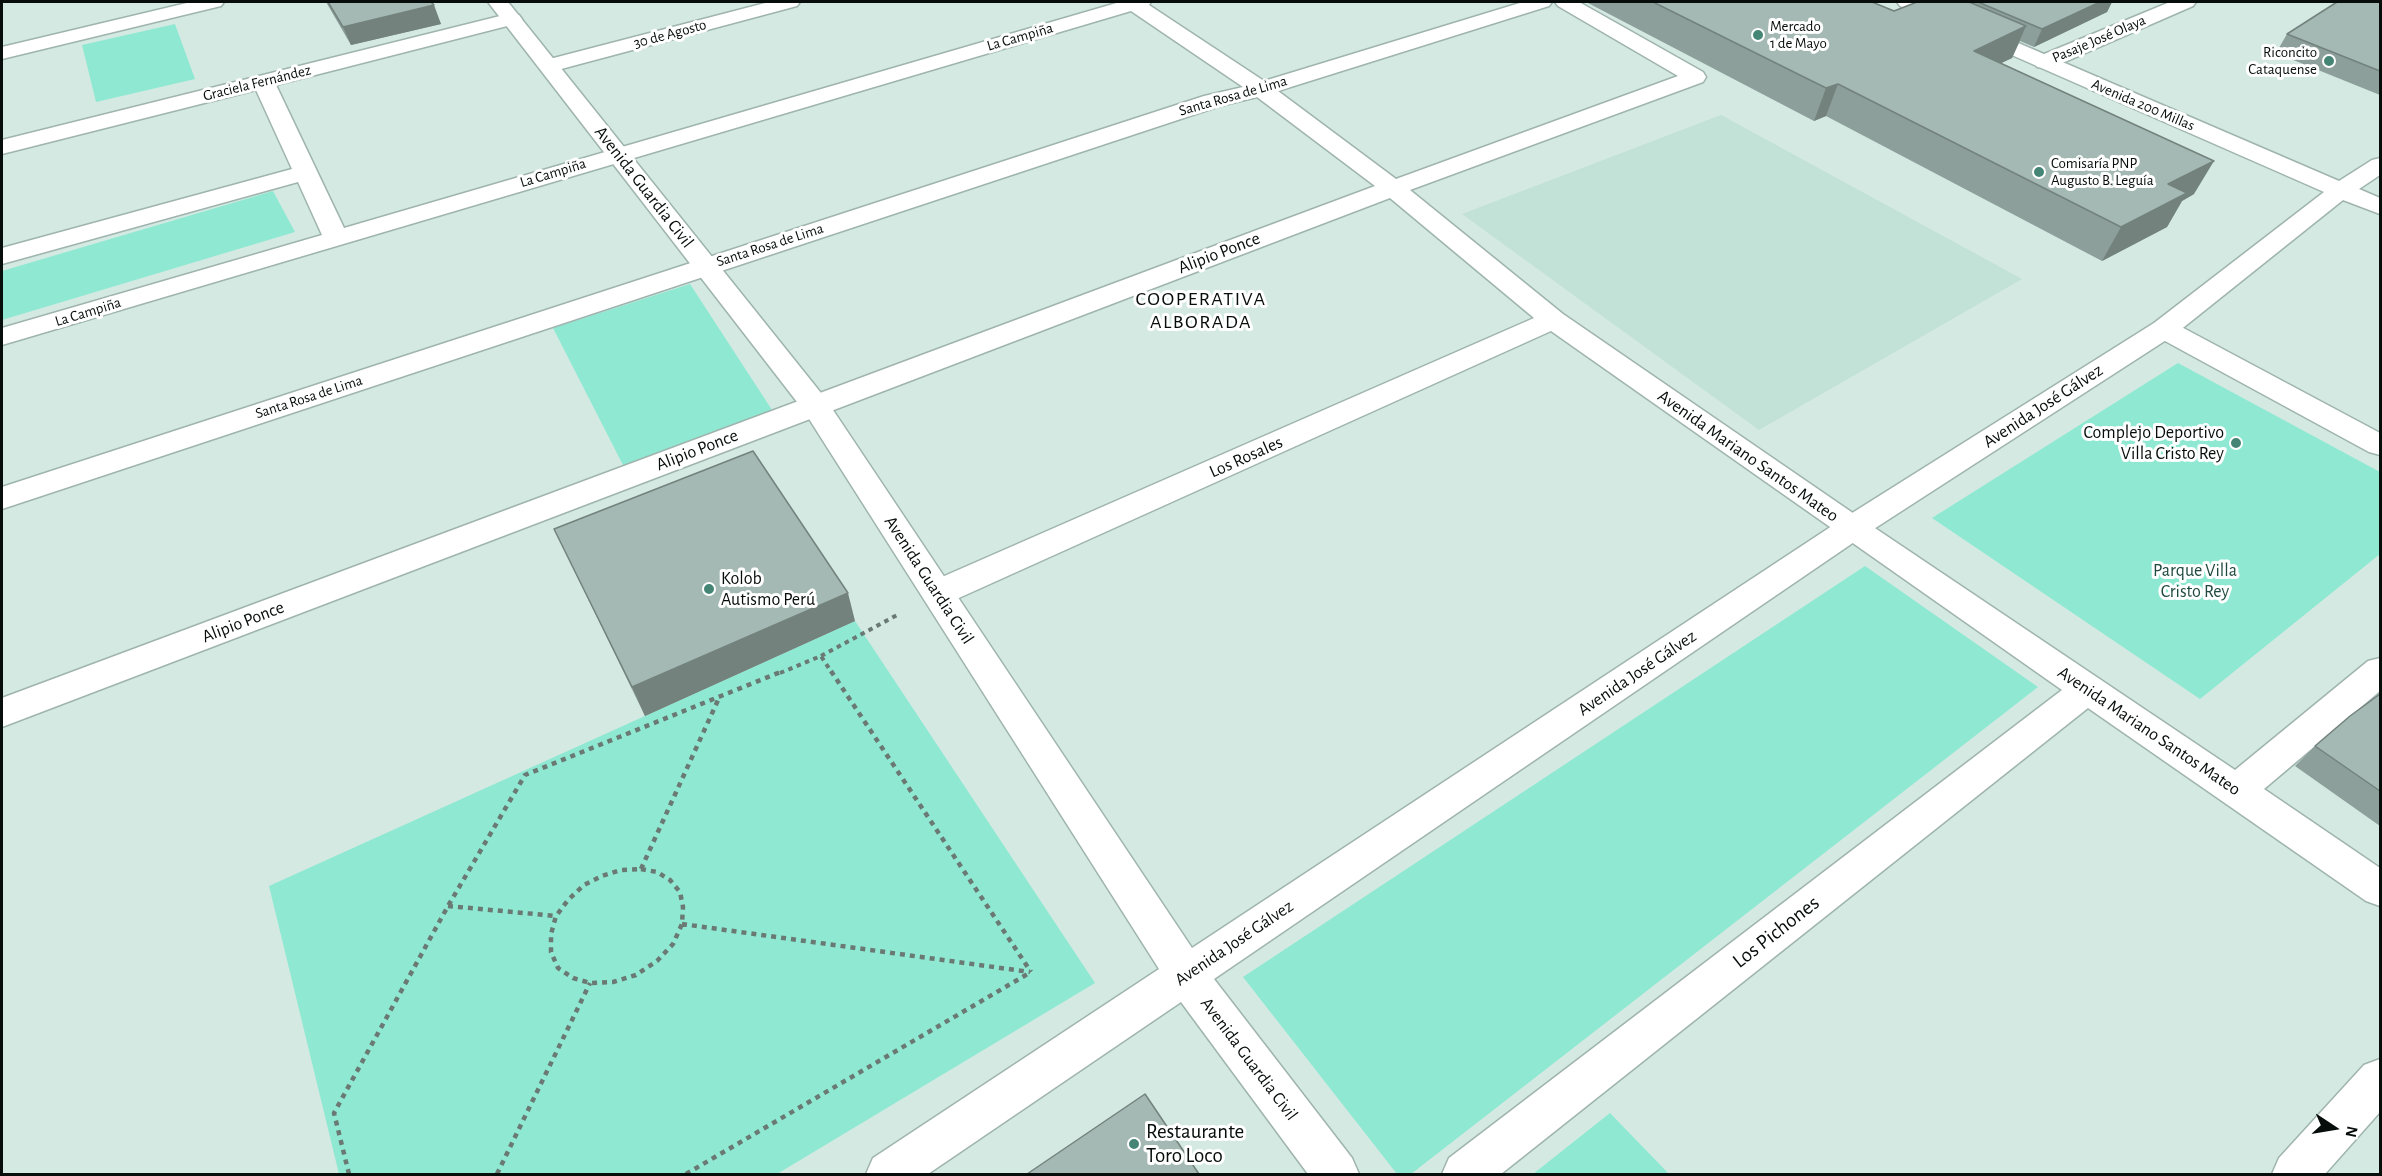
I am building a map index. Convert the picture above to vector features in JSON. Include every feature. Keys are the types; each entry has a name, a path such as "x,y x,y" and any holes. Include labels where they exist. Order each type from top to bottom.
{"street":[{"path":"2,53 214,2"},
{"name":"Avenida Guardia Civil","path":"498,2 815,405 1186,975 1336,1174"},
{"name":"30 de Agosto","path":"549,66 790,2"},
{"name":"Avenida Mariano Santos Mateo","path":"1135,2 1261,89 1393,188 1553,320 1852,528 2380,889"},
{"name":"La Campiña","path":"2,338 1135,2"},
{"name":"Santa Rosa de Lima","path":"2,498 1212,101 1261,89 1542,2"},
{"name":"Alipio Ponce","path":"2,713 815,405 1695,77 1564,2"},
{"name":"Avenida 200 Millas","path":"1907,2 2380,207"},
{"name":"Pasaje José Olaya","path":"2044,62 2187,2"},
{"name":"Graciela Fernández","path":"2,147 512,19"},
{"path":"263,81 336,238"},
{"name":"Avenida José Gálvez","path":"889,1174 1852,528 2164,329 2341,190 2380,165"},
{"path":"2,256 306,172"},
{"name":"Los Rosales","path":"938,593 1553,320"},
{"path":"2164,329 2380,445"},
{"path":"2236,791 2380,671"},
{"name":"Los Pichones","path":"1465,1174 2088,689"},
{"path":"2295,1174 2380,1080"}],"path":[{"path":"349,1174 334,1113 448,906 525,775 821,656 938,593"},
{"path":"821,656 1031,972"},
{"path":"641,869 720,697"},
{"path":"641,869 657,872 670,880 680,892 684,907 682,924 673,944 657,962 636,975 613,982 590,983 573,978 558,968 551,952 551,934 556,916 568,900 584,885 602,876 621,870 641,869"},
{"path":"448,906 556,916"},
{"path":"682,924 1031,972"},
{"path":"686,1174 1031,972"},
{"path":"497,1174 590,983"}],"shaded area":[{"path":"1721,115 2022,279 1759,430 1462,214"}],"green space":[{"path":"175,24 195,79 96,102 82,45"},
{"path":"273,191 295,232 2,320 2,271"},
{"path":"690,284 774,413 624,467 553,328"},
{"name":"Parque Villa Cristo Rey","path":"2178,363 2380,472 2380,554 2200,699 1932,518"},
{"path":"1865,566 2038,687 1411,1174 1397,1174 1243,977"},
{"path":"855,621 1095,983 777,1174 339,1174 269,886"},
{"path":"1610,1113 1669,1174 1533,1174"}],"building":[{"path":"328,2 431,2 434,5 343,27"},
{"path":"1653,2 1872,2 1894,11 1917,2 1969,2 2026,26 1974,51 2214,161 2168,184 2187,193 2121,227 1838,84 1826,88"},
{"path":"1978,2 2100,2 2042,29"},
{"path":"2337,2 2380,2 2380,71 2287,34"},
{"name":"Kolob Autismo Perú","path":"753,451 848,593 632,687 554,529"},
{"path":"2380,694 2380,791 2315,746"},
{"path":"1145,1094 1199,1174 1027,1174"}],"place":[{"name":"Mercado 1 de Mayo","path":"1758,35"},
{"name":"Riconcito Cataquense","path":"2329,61"},
{"name":"Comisaría PNP Augusto B. Leguía","path":"2039,172"},
{"name":"Complejo Deportivo Villa Cristo Rey","path":"2236,443"},
{"name":"Kolob Autismo Perú","path":"709,589"},
{"name":"Restaurante Toro Loco","path":"1134,1144"}],"district":[{"name":"COOPERATIVA ALBORADA","path":"1201,310"}]}
